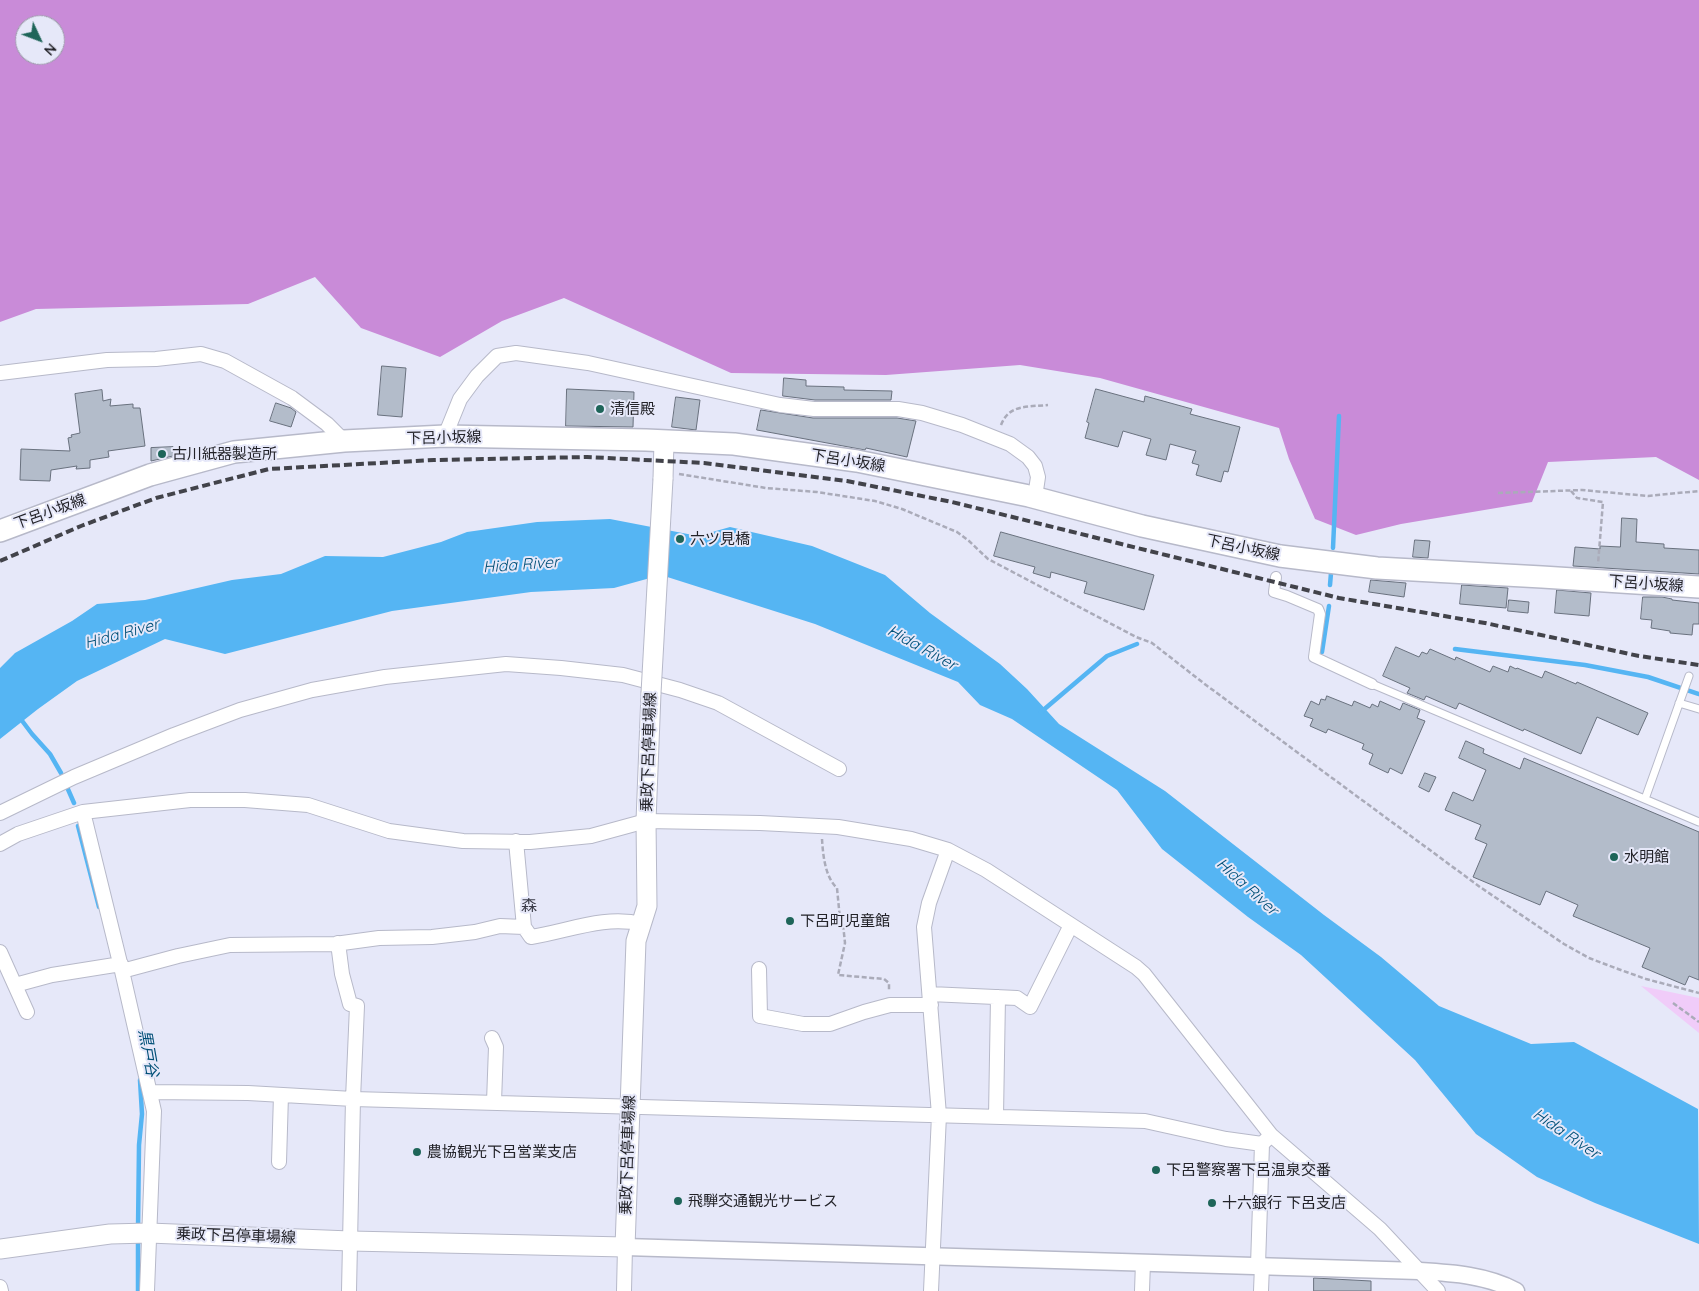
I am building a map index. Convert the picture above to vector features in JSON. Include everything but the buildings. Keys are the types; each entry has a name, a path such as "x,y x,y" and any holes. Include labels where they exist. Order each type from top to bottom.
{"main road":[{"name":"下呂小坂線","path":"0,531 150,475 234,452 344,441 445,436 664,440 734,444 857,461 1035,498 1142,526 1280,556 1377,568 1699,587"},
{"name":"乗政下呂停車場線","path":"0,1249 110,1234 149,1233 350,1241 625,1247 636,941 648,906 646,821 664,440"}],"street":[{"path":"445,436 460,400 477,376 496,356 516,353 588,363 780,404 814,409 898,409 922,413 962,425 1010,444 1028,457 1035,466 1038,477 1035,498"},
{"path":"0,373 107,360 156,359 201,354 225,361 292,398 327,424 344,441"},
{"path":"1276,577 1274,592 1318,609 1320,614 1314,657 1372,684"},
{"path":"0,813 74,777 174,735 240,710 312,690 385,677 506,664 623,675 680,690 718,703 839,769"},
{"path":"0,844 18,834 83,812 190,800 245,800 308,805 389,831 463,841 530,842 591,836 646,821 760,823 838,828 911,839 948,850 986,870 1144,974 1267,1140 1380,1229 1438,1291"},
{"path":"83,812 118,967 154,1111 147,1291"},
{"path":"516,842 524,927 532,937 597,922 628,921 642,924"},
{"path":"931,1291 939,1114 924,927 929,902 948,850"},
{"path":"759,969 760,1016 803,1024 830,1024 890,1005 930,1000 1017,998 1030,1007 1071,925"},
{"path":"15,985 52,976 118,967 230,945 338,943 379,938 441,936 475,932 500,926 524,927"},
{"path":"338,943 342,974 350,1004 358,1006 353,1098 349,1291"},
{"path":"0,952 27,1012"},
{"path":"996,1116 998,997"},
{"path":"492,1038 496,1047 494,1102"},
{"path":"150,1092 1145,1121 1226,1139 1267,1140"},
{"path":"279,1162 281,1095"},
{"path":"1261,1291 1260,1265 1267,1140"},
{"path":"624,1291 625,1247 1419,1271 1457,1273 1504,1285 1516,1291"},
{"path":"1142,1291 1143,1262"},
{"path":"0,1287 1,1291"}],"lane":[{"path":"1645,799 1689,676"},
{"path":"1372,684 1699,822"},
{"path":"1679,703 1699,709"}],"path":[{"path":"996,439 1004,417 1009,411 1048,404"},
{"path":"663,475 766,488 817,492 875,501 902,509 956,532 969,541 988,559 1136,637 1152,643 1480,887 1564,944 1589,958 1625,972 1699,993"},
{"path":"1498,492 1571,491 1648,496 1699,491"},
{"path":"1571,491 1577,498 1603,502 1597,580"},
{"path":"822,826 823,857 832,884 837,888 840,919 844,924 845,943 838,974 884,979 889,983 890,1005"},
{"path":"1674,1003 1699,1022"}],"shaded area":[{"path":"0,0 1699,0 1699,480 1656,457 1548,462 1532,502 1401,524 1356,535 1315,519 1289,459 1279,428 1100,378 1020,365 886,375 731,373 564,298 502,321 440,357 361,328 315,277 248,304 36,309 0,322"},
{"path":"1641,986 1699,998 1699,1033"}],"water":[{"name":"Hida River","path":"610,519 698,536 730,527 812,546 885,575 930,613 1000,664 1027,689 1059,724 1165,791 1381,957 1439,1006 1531,1044 1574,1042 1698,1109 1699,1244 1595,1203 1537,1177 1476,1134 1415,1060 1301,955 1248,917 1162,849 1117,790 1012,719 980,705 958,682 815,624 661,575 614,588 531,592 392,611 225,654 165,639 77,681 0,739 0,668 15,653 72,621 97,604 145,600 232,580 281,574 325,556 383,557 441,542 467,532 537,522"}],"waterway":[{"path":"1333,548 1339,416"},
{"path":"1330,585 1331,573"},
{"path":"1322,652 1329,606"},
{"path":"1041,712 1107,656 1137,644"},
{"path":"1455,649 1585,665 1648,677 1699,694"},
{"name":"黒戸谷","path":"20,718 50,754 61,773"},
{"name":"黒戸谷","path":"67,787 74,803"},
{"name":"黒戸谷","path":"78,826 99,907"},
{"name":"黒戸谷","path":"138,1230 139,1145 142,1114 140,1080"},
{"name":"黒戸谷","path":"138,1237 138,1291"}],"railway":[{"path":"0,561 81,526 156,498 269,469 434,460 587,457 704,463 847,481 952,502 1339,598 1485,623 1639,656 1699,665"}],"place":[{"name":"清信殿","path":"600,409"},
{"name":"古川紙器製造所","path":"162,454"},
{"name":"六ツ見橋","path":"680,539"},
{"name":"水明館","path":"1614,857"},
{"name":"下呂町児童館","path":"790,921"},
{"name":"農協観光下呂営業支店","path":"417,1152"},
{"name":"下呂警察署下呂温泉交番","path":"1156,1170"},
{"name":"飛騨交通観光サービス","path":"678,1201"},
{"name":"十六銀行 下呂支店","path":"1212,1203"}],"district":[{"name":"森","path":"529,906"}]}
